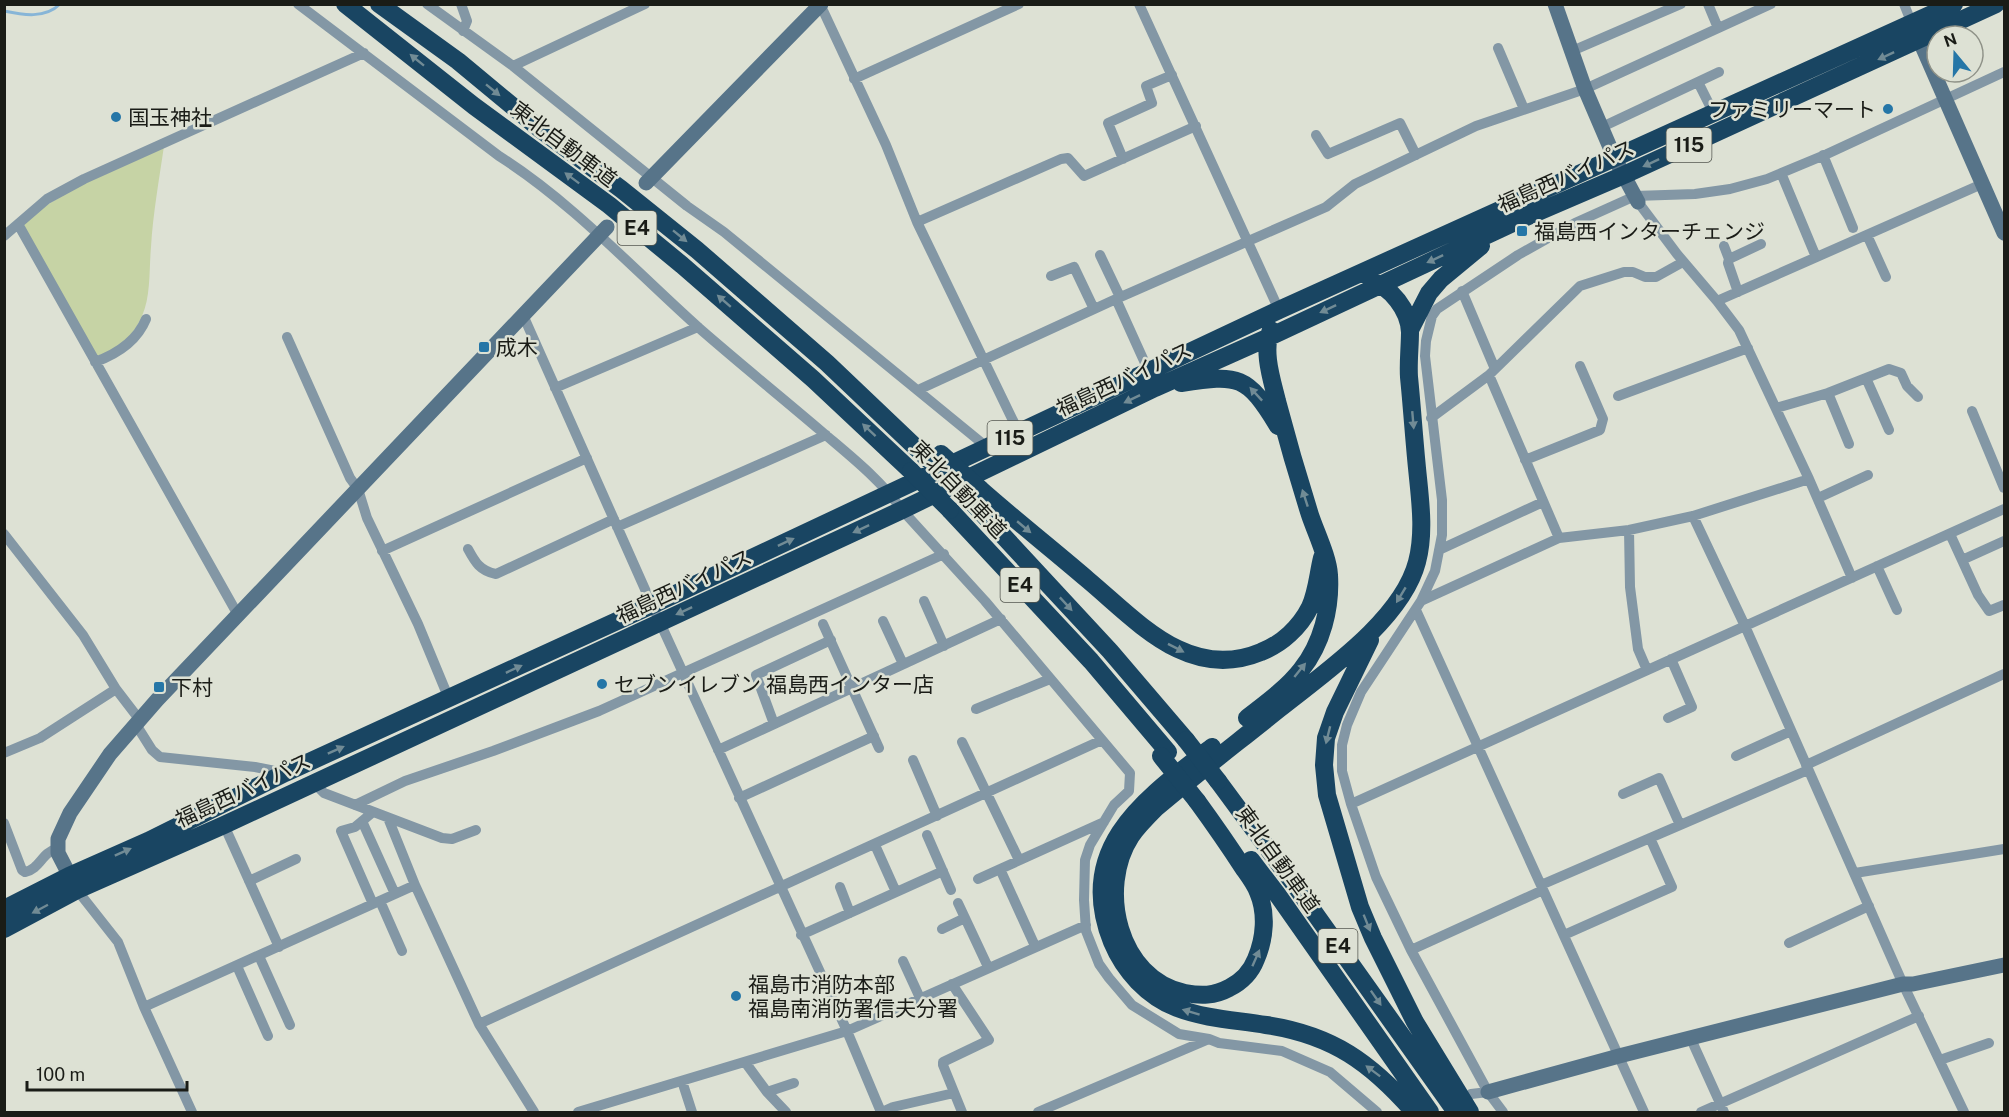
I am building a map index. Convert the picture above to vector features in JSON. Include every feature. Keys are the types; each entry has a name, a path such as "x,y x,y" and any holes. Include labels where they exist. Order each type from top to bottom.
{"highway":[{"name":"東北自動車道","path":"345,4 474,106 609,205 682,265 813,379 950,510 1091,660 1284,903 1430,1113"},
{"name":"東北自動車道","path":"379,4 458,61 540,129 621,189 907,423 935,457 975,494 1186,740 1294,884 1456,1113"},
{"name":"福島西バイパス","path":"73,883 224,825 902,510 1152,380 1279,310 1354,276 1620,167 1916,32 1954,4"},
{"name":"福島西バイパス","path":"73,883 148,841 285,773 652,605 1019,433 1152,380 1267,338 1517,221 1714,114 1916,32 1996,4"},
{"path":"1410,330 1430,292 1441,279 1467,255 1517,221"},
{"path":"1200,798 1258,891 1263,912 1262,940 1255,963 1234,986 1208,995 1178,991 1165,985 1144,970 1127,948 1117,920 1114,890 1125,846 1138,826 1155,808 1348,654 1378,625 1393,608 1412,576 1417,562 1421,537 1421,508 1408,362 1410,330 1396,298 1381,284 1354,276"},
{"path":"1279,310 1267,338 1268,358 1288,443 1329,573 1328,602 1322,630 1310,657 1283,689 1165,783 1132,813 1113,845 1105,866 1102,912 1115,949 1126,968 1141,985 1157,997 1176,1007 1198,1014 1291,1029 1332,1044 1388,1083 1414,1113"},
{"path":"1152,380 1215,378 1245,383 1262,399 1288,443"},
{"path":"975,494 1138,624 1176,648 1204,659 1239,659 1263,652 1282,641 1298,625 1311,605 1323,554"},
{"path":"1378,625 1335,712 1326,738 1324,765 1327,795 1360,907 1373,938 1415,1022 1470,1113"},
{"name":"115","path":"4,909 73,883"},
{"name":"115","path":"4,929 73,883"}],"street":[{"path":"298,4 499,156 532,177 603,231 699,327 826,435 890,494 1000,619 1130,773 1129,791 1114,805 1090,845 1085,860 1084,900 1086,931 1099,964 1132,1005 1179,1034 1220,1043 1282,1051 1330,1072 1377,1113"},
{"path":"426,4 513,66 649,181 724,232 988,448"},
{"path":"461,4 467,21 464,31"},
{"path":"513,66 645,4"},
{"path":"854,79 1019,4"},
{"path":"1139,4 1279,310"},
{"path":"1555,4 1585,89 1636,199 1683,262 1739,330 1818,498 1852,578"},
{"path":"1572,51 1681,4"},
{"path":"1708,4 1718,28"},
{"path":"918,390 1118,298 1326,207 1348,188 1476,126 1585,89 1771,4"},
{"path":"1904,4 2004,233"},
{"path":"649,181 821,5 886,145 917,222 1019,433"},
{"path":"1498,48 1524,109"},
{"path":"4,236 47,199 84,179 364,52"},
{"path":"1602,127 1719,72"},
{"path":"1503,1113 1488,1092 1411,950 1376,877 1342,771 1342,745 1347,725 1361,692 1418,606 1435,571 1443,515 1425,356 1432,316 1437,309 1462,291 1518,255 1555,234 1636,199 1730,189 1781,173 2004,72"},
{"path":"1123,159 1108,123 1152,103 1146,86 1172,75"},
{"path":"1698,82 1714,114"},
{"path":"1316,135 1328,154 1400,123 1416,155"},
{"path":"917,222 1061,159 1068,158 1084,176 1196,126"},
{"path":"1823,155 1853,228"},
{"path":"1781,173 1816,257"},
{"path":"1717,301 1982,184"},
{"path":"18,224 238,615"},
{"path":"192,1113 144,1007 118,942 73,883 57,849 58,839 70,813 110,754 137,721 603,231"},
{"path":"1867,235 1886,277"},
{"path":"1729,259 1761,244"},
{"path":"1724,246 1738,292"},
{"path":"1100,255 1152,380"},
{"path":"1431,418 1492,372 1580,286 1624,272 1633,272 1644,277 1656,277 1683,262"},
{"path":"1051,276 1074,267 1094,309"},
{"path":"1462,291 1524,460 1559,538"},
{"path":"523,315 739,798 847,1031 881,1113 893,1107 954,1093"},
{"path":"95,362 118,351 133,340 146,319"},
{"path":"555,388 699,327"},
{"path":"287,337 350,478 358,489 382,551 418,624 449,699"},
{"path":"1618,396 1748,348"},
{"path":"1524,460 1600,430 1603,419 1580,366"},
{"path":"1776,408 1894,370 1901,373 1907,386 1918,397"},
{"path":"1866,378 1888,429"},
{"path":"1828,393 1849,444"},
{"path":"1972,411 2004,489"},
{"path":"468,549 480,568 496,574 826,435"},
{"path":"382,551 587,458"},
{"path":"1818,498 1868,475"},
{"path":"1418,606 1559,538 1629,530 1693,516 1809,479"},
{"path":"1439,550 1543,502"},
{"path":"1351,804 2004,509"},
{"path":"1693,516 1903,984 1964,1113"},
{"path":"1629,530 1630,587 1635,628 1638,649 1647,670"},
{"path":"4,534 83,635 137,721 152,750 160,757 255,767 285,773"},
{"path":"1950,534 1978,595 1989,611 2004,605"},
{"path":"1962,560 2004,541"},
{"path":"355,805 405,781 599,711 944,555"},
{"path":"1877,566 1897,610"},
{"path":"924,601 944,646"},
{"path":"1418,606 1478,747 1644,1113"},
{"path":"718,750 1000,619"},
{"path":"883,621 903,664"},
{"path":"823,624 879,748"},
{"path":"774,724 756,675 831,640"},
{"path":"1668,718 1692,707 1671,659"},
{"path":"1411,950 1542,887 1807,767 2004,674"},
{"path":"976,709 1050,678"},
{"path":"4,753 40,738 116,689"},
{"path":"1736,756 1791,731"},
{"path":"739,798 874,736"},
{"path":"479,1024 1102,740"},
{"path":"962,742 1019,860"},
{"path":"912,760 937,816"},
{"path":"1623,794 1659,778 1680,825"},
{"path":"313,782 324,794 442,838 452,839 476,830"},
{"path":"373,812 355,827 342,831 402,951"},
{"path":"388,818 415,885 479,1024 534,1113"},
{"path":"362,821 395,894"},
{"path":"978,879 1104,822"},
{"path":"4,823 22,870 26,873 34,868 48,852 57,849"},
{"path":"224,825 279,947"},
{"path":"927,835 951,890"},
{"path":"1564,935 1672,887 1650,838"},
{"path":"875,845 896,892"},
{"path":"1855,873 2004,849"},
{"path":"249,881 296,859"},
{"path":"1000,869 1035,946"},
{"path":"801,935 943,872"},
{"path":"144,1007 415,885"},
{"path":"840,887 850,913"},
{"path":"958,903 988,968"},
{"path":"1789,943 1869,906"},
{"path":"942,928 965,918"},
{"path":"578,1113 847,1031 1086,925"},
{"path":"259,956 290,1025"},
{"path":"903,961 920,998"},
{"path":"1471,1094 1488,1092 1619,1056 1903,984 1913,984 2004,965"},
{"path":"237,966 268,1036"},
{"path":"952,984 989,1040 943,1062 942,1065 962,1113"},
{"path":"1701,1113 1722,1108 1919,1016"},
{"path":"1038,1113 1209,1039"},
{"path":"1691,1039 1722,1108"},
{"path":"1940,1060 1989,1043"},
{"path":"745,1062 786,1113"},
{"path":"682,1081 692,1113"},
{"path":"767,1092 794,1083"}],"green space":[{"path":"164,146 153,222 145,308 129,337 118,346 95,357 22,226 47,205 75,188"}],"waterway":[{"path":"4,11 41,14 60,4"}],"place":[{"name":"ファミリーマート","path":"1888,109"},
{"name":"国玉神社","path":"116,117"},
{"name":"福島西インターチェンジ","path":"1522,231"},
{"name":"成木","path":"484,347"},
{"name":"セブンイレブン 福島西インター店","path":"602,684"},
{"name":"下村","path":"159,687"},
{"name":"福島市消防本部 福島南消防署信夫分署","path":"736,996"}]}
